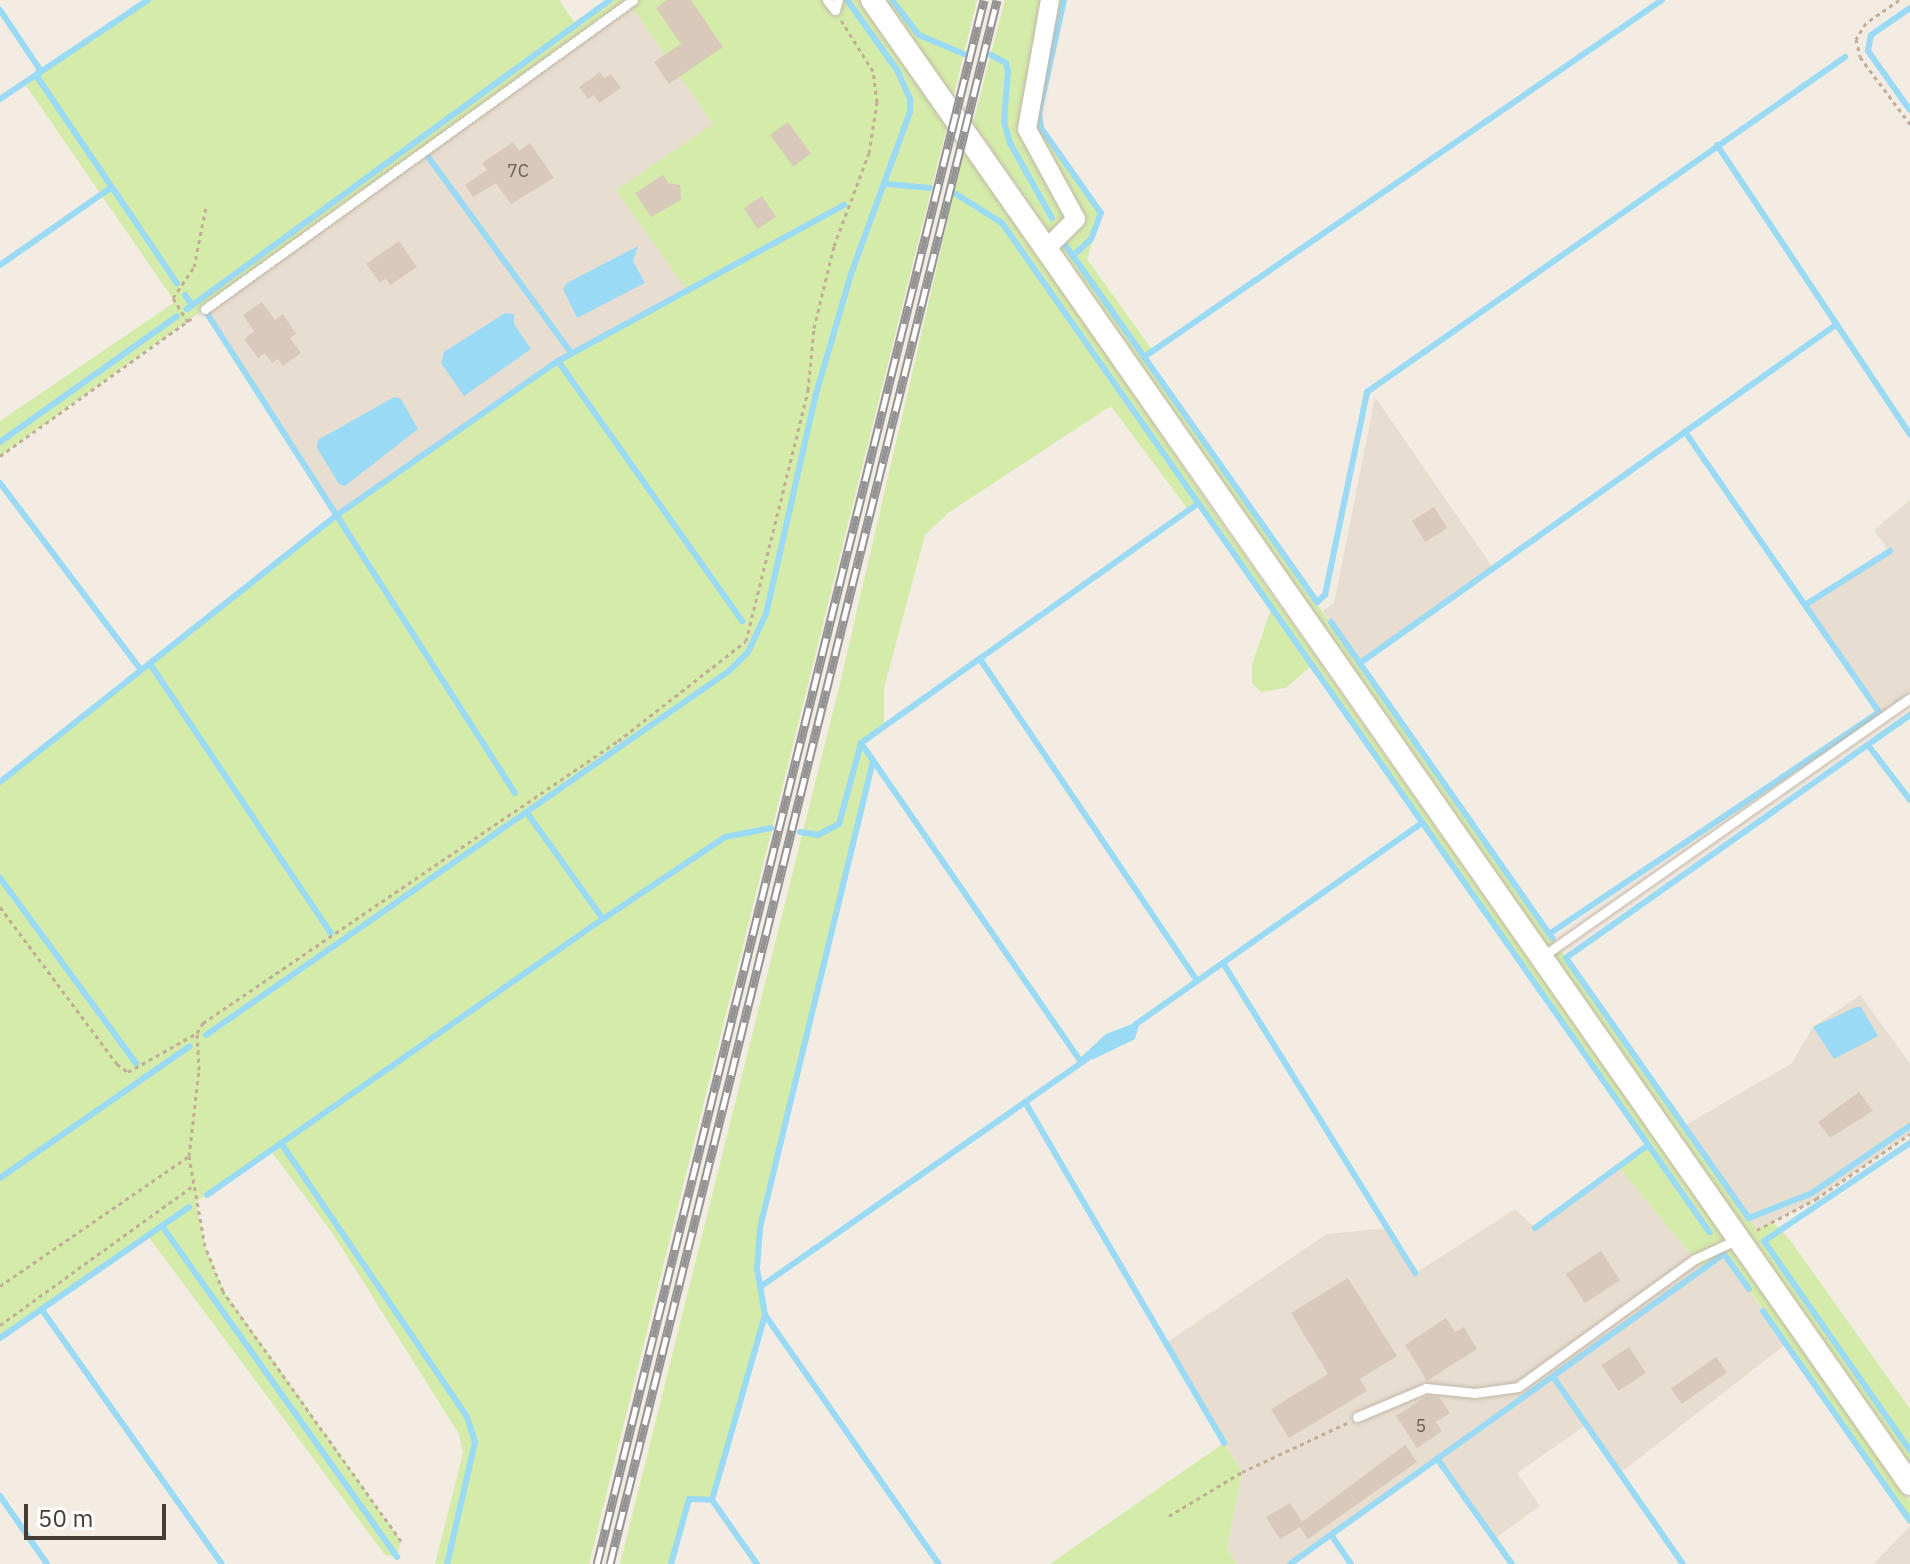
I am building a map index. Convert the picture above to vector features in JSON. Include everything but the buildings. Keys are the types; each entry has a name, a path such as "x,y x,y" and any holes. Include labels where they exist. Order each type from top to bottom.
{"street":[{"path":"872,0 1910,1484"},
{"path":"1045,250 1076,219 1027,129 1050,0"}],"lane":[{"path":"205,309 633,0"},
{"path":"827,0 837,5"},
{"path":"1540,958 1910,698"},
{"path":"1357,1417 1426,1388 1475,1393 1518,1387 1695,1259 1739,1239"}],"path":[{"path":"1899,0 1866,23 1856,39 1860,57 1910,124"},
{"path":"0,907 117,1064 128,1072 197,1033 203,1023 618,741 746,641 808,390 814,328 834,246 869,153 877,102 873,71 837,5"},
{"path":"188,322 173,298 194,267 206,207"},
{"path":"0,456 205,309"},
{"path":"197,1033 199,1070 189,1156 205,1246 223,1291 401,1541"},
{"path":"1739,1239 1816,1199 1910,1134"},
{"path":"0,1286 189,1156"},
{"path":"0,1325 194,1185"},
{"path":"1169,1516 1242,1472 1320,1440 1357,1417"}],"shaded area":[{"path":"629,3 713,124 688,290 558,361 337,515 205,309"},
{"path":"1375,397 1493,568 1360,663 1323,611 1334,603"},
{"path":"1910,500 1910,698 1883,719 1805,605 1889,551 1874,530"},
{"path":"1860,995 1910,1063 1910,1134 1816,1199 1757,1230 1684,1126 1791,1064 1813,1027"},
{"path":"1619,1167 1703,1269 1724,1254 1786,1344 1620,1473 1586,1425 1517,1473 1540,1506 1494,1539 1438,1460 1290,1564 1237,1564 1227,1549 1242,1472 1166,1343 1327,1234 1388,1228 1416,1273 1515,1209 1536,1228"},
{"path":"1910,1526 1910,1564 1873,1564"}],"green space":[{"path":"148,0 559,0 576,25 610,0 861,0 948,122 589,1564 435,1564 463,1453 459,1434 333,1234 271,1151 196,1202 205,1246 224,1291 401,1541 397,1557 385,1555 148,1236 0,1338 0,782 337,515 558,361 687,290 616,190 713,124 629,3 0,456 0,421 175,302 25,84"},
{"path":"884,0 977,0 953,98"},
{"path":"1005,0 1064,0 1039,113 1041,128 1101,213 1087,259 1153,351 1144,358 1757,1229 1773,1222 1790,1240 1910,1409 1910,1467 973,123"},
{"path":"965,146 1205,499 1910,1502 1910,1521 1725,1255 1703,1269 1619,1167 1648,1145 1311,666 1286,688 1261,692 1252,683 1252,665 1271,609 1198,505 1189,511 1111,406 948,513 925,535 884,688 884,727 861,743 873,761 760,1228 757,1268 765,1315 712,1500 689,1500 671,1564 620,1564 841,679"},
{"path":"1224,1443 1242,1472 1227,1549 1237,1564 1050,1564"}],"water":[{"path":"638,246 633,261 645,283 577,318 563,289 567,283"},
{"path":"505,313 514,314 514,324 531,349 464,396 441,363 444,352"},
{"path":"394,397 401,399 418,429 345,486 339,484 317,448 318,440"},
{"path":"1861,1007 1878,1036 1834,1059 1813,1027"},
{"path":"1140,1021 1135,1039 1094,1059 1079,1059 1106,1034"}],"waterway":[{"path":"0,99 148,0"},
{"path":"187,309 610,0"},
{"path":"206,1035 729,671 748,652 766,614 816,394 851,274 910,112 910,99 897,70 847,0"},
{"path":"892,0 919,35 964,54"},
{"path":"1064,0 1039,113 1041,128 1101,213 1091,239 1073,256"},
{"path":"1144,357 1662,0"},
{"path":"1910,8 1871,35 1868,51 1910,110"},
{"path":"0,10 39,68 38,78 177,283"},
{"path":"991,55 1006,63 1008,71 1004,122 1010,143 1052,218"},
{"path":"1066,246 1317,602 1325,595 1367,392 1845,57"},
{"path":"1717,145 1910,434"},
{"path":"429,158 571,353"},
{"path":"887,184 930,188"},
{"path":"0,265 112,187"},
{"path":"956,194 1002,223 1710,1233"},
{"path":"0,782 337,515 558,361 844,205"},
{"path":"185,295 192,305"},
{"path":"208,315 515,793"},
{"path":"0,442 177,316"},
{"path":"1360,663 1837,324"},
{"path":"558,361 742,621"},
{"path":"1549,934 1879,712 1685,432"},
{"path":"0,483 141,670"},
{"path":"800,832 818,835 839,824 861,743 1197,504"},
{"path":"1805,605 1890,551"},
{"path":"1331,622 1552,938"},
{"path":"980,659 1197,981"},
{"path":"150,664 331,933"},
{"path":"1910,715 1566,958 1749,1218 1812,1193 1910,1126"},
{"path":"861,743 1081,1062"},
{"path":"1868,745 1910,800"},
{"path":"671,1564 689,1499 712,1500 765,1315 757,1268 760,1228 873,761"},
{"path":"207,1195 603,919 527,813"},
{"path":"1136,1024 1422,823"},
{"path":"603,919 725,837 771,828"},
{"path":"0,878 136,1063"},
{"path":"1223,963 1415,1273"},
{"path":"0,1178 190,1046"},
{"path":"760,1287 1088,1058"},
{"path":"1025,1102 1224,1443"},
{"path":"281,1143 467,1417 475,1442 447,1564"},
{"path":"1910,1143 1764,1241 1910,1450"},
{"path":"1535,1228 1648,1145"},
{"path":"0,1338 189,1207"},
{"path":"162,1226 397,1557"},
{"path":"1290,1564 1724,1254 1749,1289"},
{"path":"42,1310 222,1564"},
{"path":"1763,1311 1910,1521"},
{"path":"765,1315 939,1564"},
{"path":"1554,1378 1683,1564"},
{"path":"1438,1460 1512,1564"},
{"path":"0,1496 47,1564"},
{"path":"712,1500 757,1564"},
{"path":"1332,1536 1351,1564"}],"railway":[{"path":"597,1564 984,0"},
{"path":"610,1564 997,0"}]}
